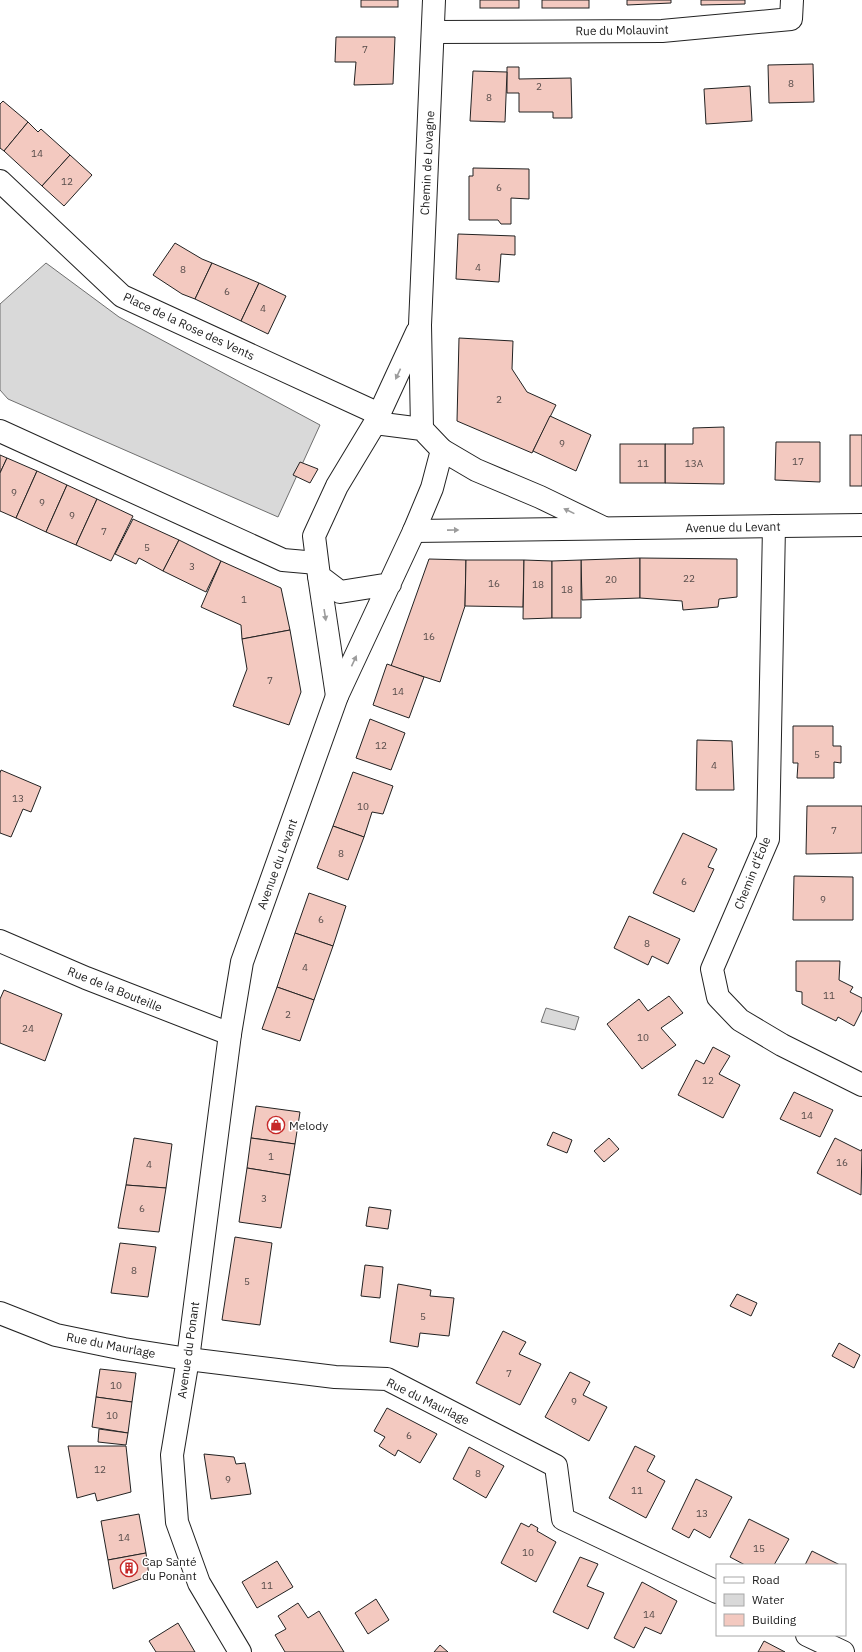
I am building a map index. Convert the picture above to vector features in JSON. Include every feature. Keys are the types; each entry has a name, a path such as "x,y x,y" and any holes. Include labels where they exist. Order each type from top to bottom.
{"street":[{"name":"Chemin de Lovagne","path":"422,428 420,325 434,0"},
{"name":"Rue du Molauvint","path":"433,32 662,31 791,19 792,0"},
{"name":"Place de la Rose des Vents","path":"2,187 122,296 377,418 422,428"},
{"name":"Chemin de Lovagne","path":"318,570 314,536 337,486 377,418 420,325"},
{"name":"Avenue du Levant","path":"422,428 442,450 476,470 540,497 604,529"},
{"path":"0,431 283,560 318,570 340,592 390,584"},
{"name":"Avenue du Levant","path":"230,1034 242,962 337,696 414,531 432,488 442,450"},
{"name":"Avenue du Levant","path":"414,531 862,525"},
{"name":"Chemin d'Éole","path":"774,526 768,840 712,968 718,997 740,1020 782,1045 862,1085"},
{"name":"Avenue du Levant","path":"318,570 337,696"},
{"name":"Rue de la Bouteille","path":"0,941 86,978 230,1034"},
{"name":"Avenue du Ponant","path":"230,1034 188,1359 172,1455 177,1522 199,1584 240,1652"},
{"name":"Rue du Maurlage","path":"0,1313 56,1335 188,1359 335,1377 387,1379 556,1466 563,1519 716,1592"},
{"path":"809,1636 843,1652"}],"water":[{"path":"46,263 119,317 320,425 278,517 8,399 0,390 0,304"},
{"path":"546,1008 579,1017 575,1030 541,1022"}],"building":[{"path":"361,0 398,0 398,7 361,7"},
{"path":"480,0 519,0 519,8 480,8"},
{"path":"542,0 589,0 589,8 542,8"},
{"path":"627,0 671,0 671,3 627,5"},
{"path":"701,0 745,0 745,4 701,5"},
{"path":"336,37 395,37 393,84 354,85 356,62 335,62"},
{"path":"813,64 814,102 769,103 768,65"},
{"path":"507,67 519,67 519,79 571,78 572,118 553,118 553,112 519,112 519,93 507,93"},
{"path":"473,71 507,72 505,122 470,121"},
{"path":"750,86 752,121 706,124 704,89"},
{"path":"3,101 28,122 4,151 0,148 0,104"},
{"path":"28,122 38,132 41,129 70,155 42,186 4,151"},
{"path":"70,155 92,175 64,206 42,186"},
{"path":"473,168 529,169 529,199 511,198 511,224 501,224 498,220 469,220 469,176 473,176"},
{"path":"458,234 515,236 515,255 501,254 499,282 456,279"},
{"path":"175,243 202,259 212,263 195,299 182,294 153,275"},
{"path":"212,263 259,283 241,321 195,299"},
{"path":"259,283 286,296 268,334 241,321"},
{"path":"459,338 513,341 512,369 527,392 556,405 532,453 457,421"},
{"path":"550,416 591,435 576,471 533,451"},
{"path":"724,427 724,484 665,483 665,444 693,444 693,428"},
{"path":"850,435 862,435 862,486 850,486"},
{"path":"776,442 820,442 820,482 775,480"},
{"path":"620,444 665,444 665,483 620,483"},
{"path":"0,455 7,458 0,473"},
{"path":"7,458 37,471 16,518 0,511 0,473"},
{"path":"300,462 318,469 310,483 293,475"},
{"path":"37,471 67,485 46,532 16,518"},
{"path":"67,485 97,499 76,545 46,532"},
{"path":"97,499 133,516 111,561 76,545"},
{"path":"133,519 179,540 163,571 139,558 136,564 115,554"},
{"path":"179,540 221,561 206,592 163,571"},
{"path":"640,558 640,598 582,600 581,560"},
{"path":"640,558 737,559 737,597 719,599 718,607 683,610 682,601 640,598"},
{"path":"429,559 466,560 465,606 440,682 391,666"},
{"path":"466,560 524,560 523,607 465,606"},
{"path":"524,560 552,561 552,618 523,619"},
{"path":"581,560 581,618 552,618 552,561"},
{"path":"221,561 281,588 290,630 242,639 241,625 201,607"},
{"path":"290,630 301,692 289,725 233,706 247,669 242,639"},
{"path":"387,664 424,677 409,718 373,705"},
{"path":"370,719 405,733 391,770 356,758"},
{"path":"793,726 833,726 833,746 841,746 841,763 834,762 834,778 797,778 798,763 793,763"},
{"path":"697,740 732,741 734,790 696,790"},
{"path":"1,770 41,787 31,812 23,809 11,837 0,833"},
{"path":"353,772 393,786 383,814 372,812 364,837 333,826"},
{"path":"807,806 862,806 862,853 806,854"},
{"path":"333,826 364,837 348,880 317,868"},
{"path":"683,833 717,849 708,867 714,869 694,912 653,893"},
{"path":"794,876 853,877 853,920 793,920"},
{"path":"309,893 346,906 333,946 295,933"},
{"path":"629,916 680,939 668,964 652,956 648,965 614,948"},
{"path":"295,933 333,946 314,1000 277,987"},
{"path":"796,961 840,961 839,980 853,987 850,992 862,998 862,1010 854,1026 838,1017 836,1021 802,1004 802,992 796,991"},
{"path":"277,987 314,1000 300,1041 262,1029"},
{"path":"4,990 62,1014 45,1061 0,1043 0,999"},
{"path":"669,996 683,1013 661,1028 676,1045 642,1069 607,1024 639,999 648,1011"},
{"path":"713,1047 730,1056 719,1074 740,1085 723,1118 678,1095 696,1060 704,1064"},
{"path":"794,1092 833,1110 820,1137 780,1119"},
{"name":"Melody","path":"256,1106 300,1112 295,1144 251,1138"},
{"path":"553,1132 572,1140 567,1153 547,1145"},
{"path":"134,1138 172,1144 166,1188 126,1185"},
{"path":"251,1138 295,1144 290,1175 247,1168"},
{"path":"609,1138 619,1149 604,1162 594,1151"},
{"path":"835,1138 861,1151 862,1149 861,1195 817,1173"},
{"path":"247,1168 290,1175 281,1228 239,1222"},
{"path":"126,1185 166,1188 159,1232 118,1228"},
{"path":"369,1207 391,1210 388,1229 366,1226"},
{"path":"235,1237 272,1243 260,1325 222,1320"},
{"path":"120,1243 156,1247 148,1297 111,1293"},
{"path":"365,1265 383,1267 380,1298 361,1296"},
{"path":"398,1284 431,1290 430,1296 454,1298 449,1336 420,1333 418,1347 390,1342"},
{"path":"737,1294 757,1303 751,1316 730,1306"},
{"path":"503,1331 526,1342 519,1354 541,1364 520,1405 476,1383"},
{"path":"839,1343 860,1355 854,1368 832,1356"},
{"path":"100,1369 136,1373 132,1402 96,1397"},
{"path":"570,1372 590,1382 583,1395 607,1407 589,1441 545,1417"},
{"path":"96,1397 132,1402 128,1433 92,1427"},
{"path":"387,1408 437,1434 420,1463 398,1450 395,1456 379,1446 385,1437 374,1431"},
{"path":"99,1429 128,1433 126,1445 98,1442"},
{"path":"68,1446 126,1446 131,1492 97,1501 95,1493 77,1498"},
{"path":"635,1446 655,1456 647,1471 665,1481 646,1518 609,1498"},
{"path":"469,1447 504,1466 486,1498 453,1479"},
{"path":"204,1454 234,1457 236,1464 245,1463 251,1494 211,1499"},
{"path":"696,1479 732,1497 710,1538 694,1529 689,1538 672,1529"},
{"path":"139,1514 146,1553 108,1560 101,1521"},
{"path":"749,1519 789,1539 775,1564 743,1564 730,1557"},
{"path":"521,1523 529,1527 531,1524 538,1528 537,1531 556,1542 536,1582 501,1563"},
{"path":"812,1551 838,1564 806,1564"},
{"name":"Cap Santé du Ponant","path":"146,1553 149,1576 113,1589 108,1560"},
{"path":"580,1557 598,1564 587,1586 604,1593 588,1629 553,1612"},
{"path":"277,1561 293,1587 257,1608 242,1582"},
{"path":"642,1582 677,1601 661,1634 645,1627 634,1648 614,1638"},
{"path":"376,1599 389,1620 368,1634 355,1613"},
{"path":"298,1603 308,1618 319,1611 344,1652 285,1652 275,1635 286,1629 278,1616"},
{"path":"178,1623 195,1652 156,1652 149,1641"},
{"path":"764,1641 785,1652 758,1652"},
{"path":"440,1645 448,1652 434,1652"}],"place":[{"name":"Melody","path":"276,1125"},
{"name":"Cap Santé du Ponant","path":"129,1568"}]}
